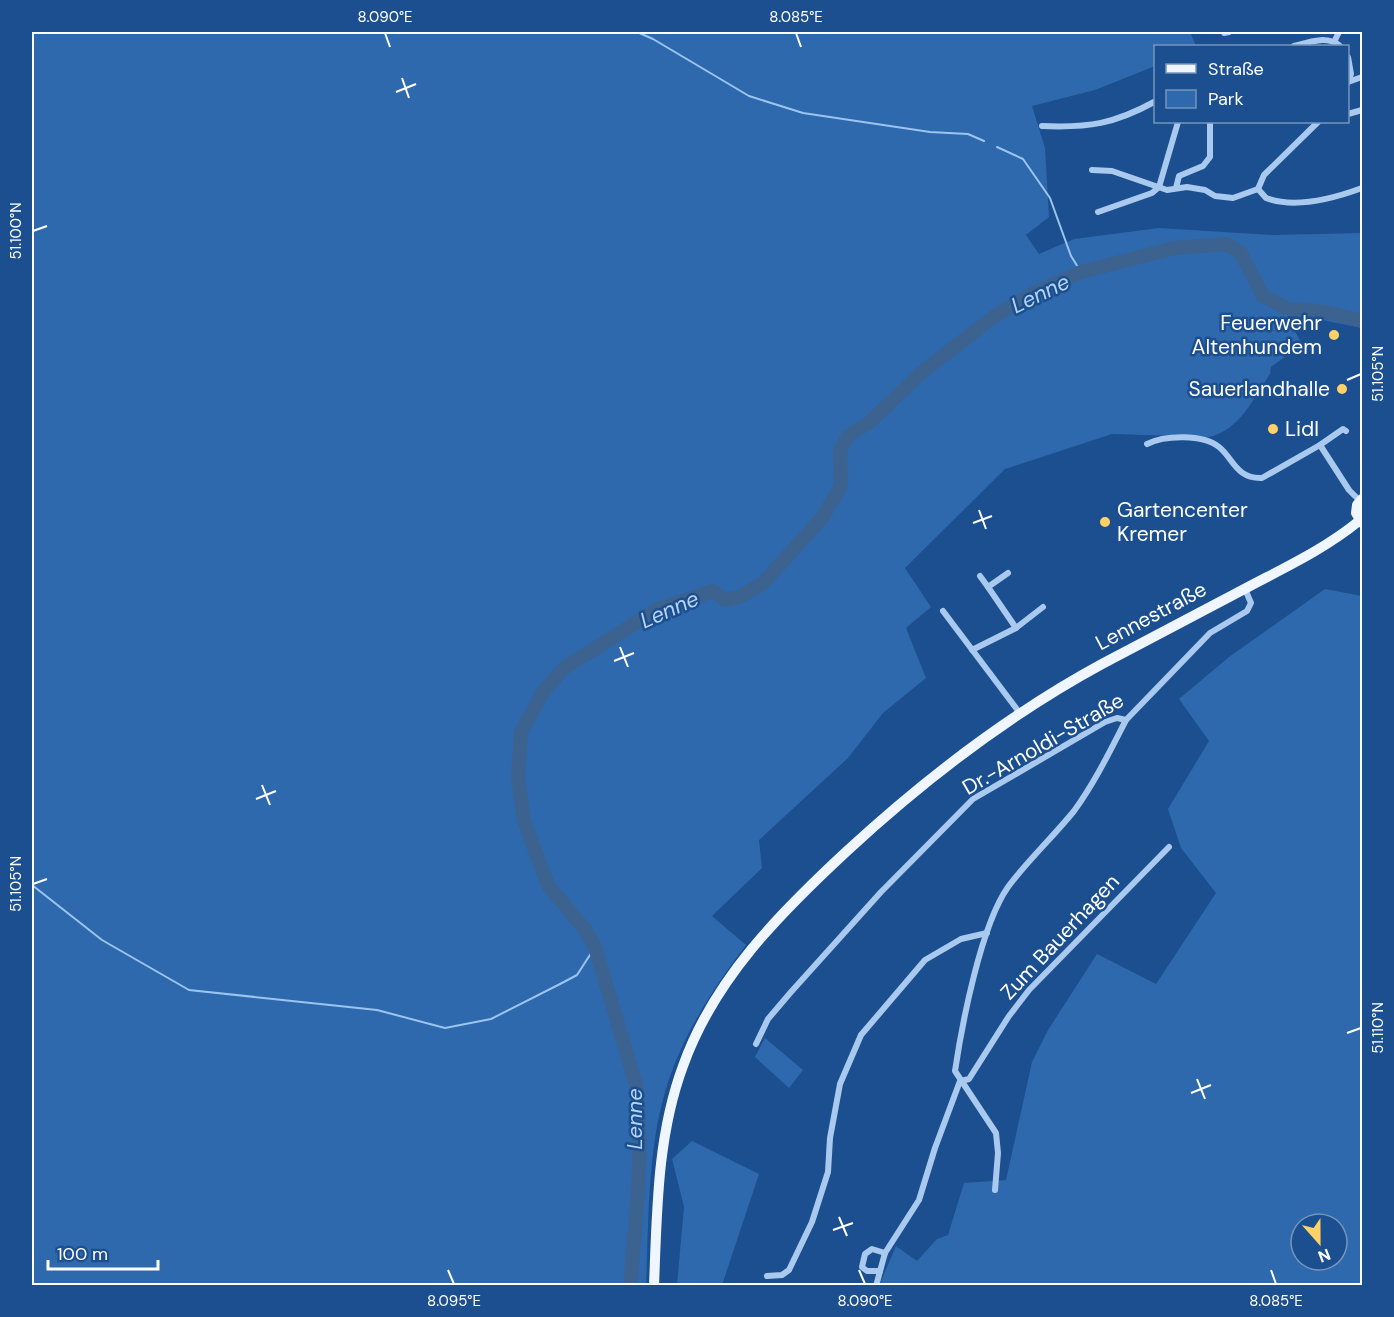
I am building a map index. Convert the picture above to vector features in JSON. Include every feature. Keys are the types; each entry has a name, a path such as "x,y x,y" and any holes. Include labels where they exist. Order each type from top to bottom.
{"main road":[{"path":"1361,500 1356,509 1361,522"},
{"name":"Lennestraße","path":"654,1286 660,1169 667,1119 684,1063 707,1012 736,967 779,917 896,806 1019,712 1095,668 1314,553 1361,522"}],"street":[{"path":"1297,45 1311,41 1337,44 1339,32"},
{"path":"1042,126 1083,127 1134,113 1154,102"},
{"path":"1098,212 1152,193 1159,187 1178,123"},
{"path":"1176,188 1179,176 1207,162 1210,157 1210,123"},
{"path":"1092,170 1112,171 1167,190 1176,188 1205,190 1215,196 1233,198 1258,189 1264,175 1317,123"},
{"path":"1258,189 1266,198 1289,202 1322,198 1362,188"},
{"path":"1147,444 1164,438 1211,442 1224,452 1233,466 1256,478 1262,478 1343,429 1346,431"},
{"path":"1320,445 1349,490 1361,500"},
{"path":"988,587 1008,573"},
{"path":"980,576 1016,628"},
{"name":"Dr.-Arnoldi-Straße","path":"756,1044 768,1019 791,992 881,892 973,799 1105,722 1126,720 1210,633 1247,611 1251,603 1245,589"},
{"path":"972,650 1016,628 1043,607"},
{"path":"943,611 1019,712"},
{"path":"995,1190 998,1152 996,1133 976,1099 960,1081 956,1071 960,1034 987,933 1008,888 1073,812 1097,778 1126,720"},
{"name":"Zum Bauerhagen","path":"960,1081 969,1079 1009,1016 1029,990 1169,847"},
{"path":"767,1276 782,1275 789,1270 812,1222 830,1166 830,1138 840,1084 869,1023 912,973 934,953 971,934 987,933"},
{"path":"876,1286 885,1253 919,1200 938,1139 960,1081"},
{"path":"880,1271 867,1270 862,1267 865,1254 872,1249 885,1253"}],"green space":[{"path":"32,32 1190,32 1196,45 1154,45 1154,66 1095,90 1032,106 1045,148 1049,217 1026,235 1039,254 1074,239 1159,228 1273,235 1362,233 1362,328 1292,314 1287,317 1302,344 1271,367 1270,374 1245,412 1229,428 1209,437 1112,434 1005,469 905,568 931,607 906,628 926,678 883,713 848,758 759,840 762,868 712,916 746,945 722,978 690,1031 666,1089 652,1161 646,1285 32,1285"},
{"path":"1325,589 1362,596 1362,1285 879,1286 896,1246 917,1261 937,1239 948,1235 964,1183 1006,1180 1032,1062 1048,1030 1097,954 1156,984 1216,893 1181,848 1168,809 1209,741 1179,699 1229,657"},
{"path":"765,1038 803,1070 789,1088 755,1057"},
{"path":"692,1141 759,1174 722,1285 677,1285 684,1207 672,1159"}],"waterway":[{"path":"637,32 653,39 749,96 803,113 930,132 968,134 984,141"},
{"path":"997,147 1023,159 1050,198 1071,256 1081,272"},
{"name":"Lenne","path":"630,1286 639,1162 637,1088 595,947 586,931 548,885 524,821 518,776 521,732 543,692 564,668 658,609 713,591 725,600 740,597 763,583 822,518 841,486 840,451 848,436 871,421 922,372 995,316 1034,293 1081,272 1175,248 1226,244 1240,252 1263,296 1288,309 1326,312 1362,321"},
{"path":"32,885 102,940 189,990 377,1010 445,1028 491,1019 577,975 595,947"}],"place":[{"name":"Feuerwehr Altenhundem","path":"1334,335"},
{"name":"Sauerlandhalle","path":"1342,389"},
{"name":"Lidl","path":"1273,429"},
{"name":"Gartencenter Kremer","path":"1105,522"}]}
